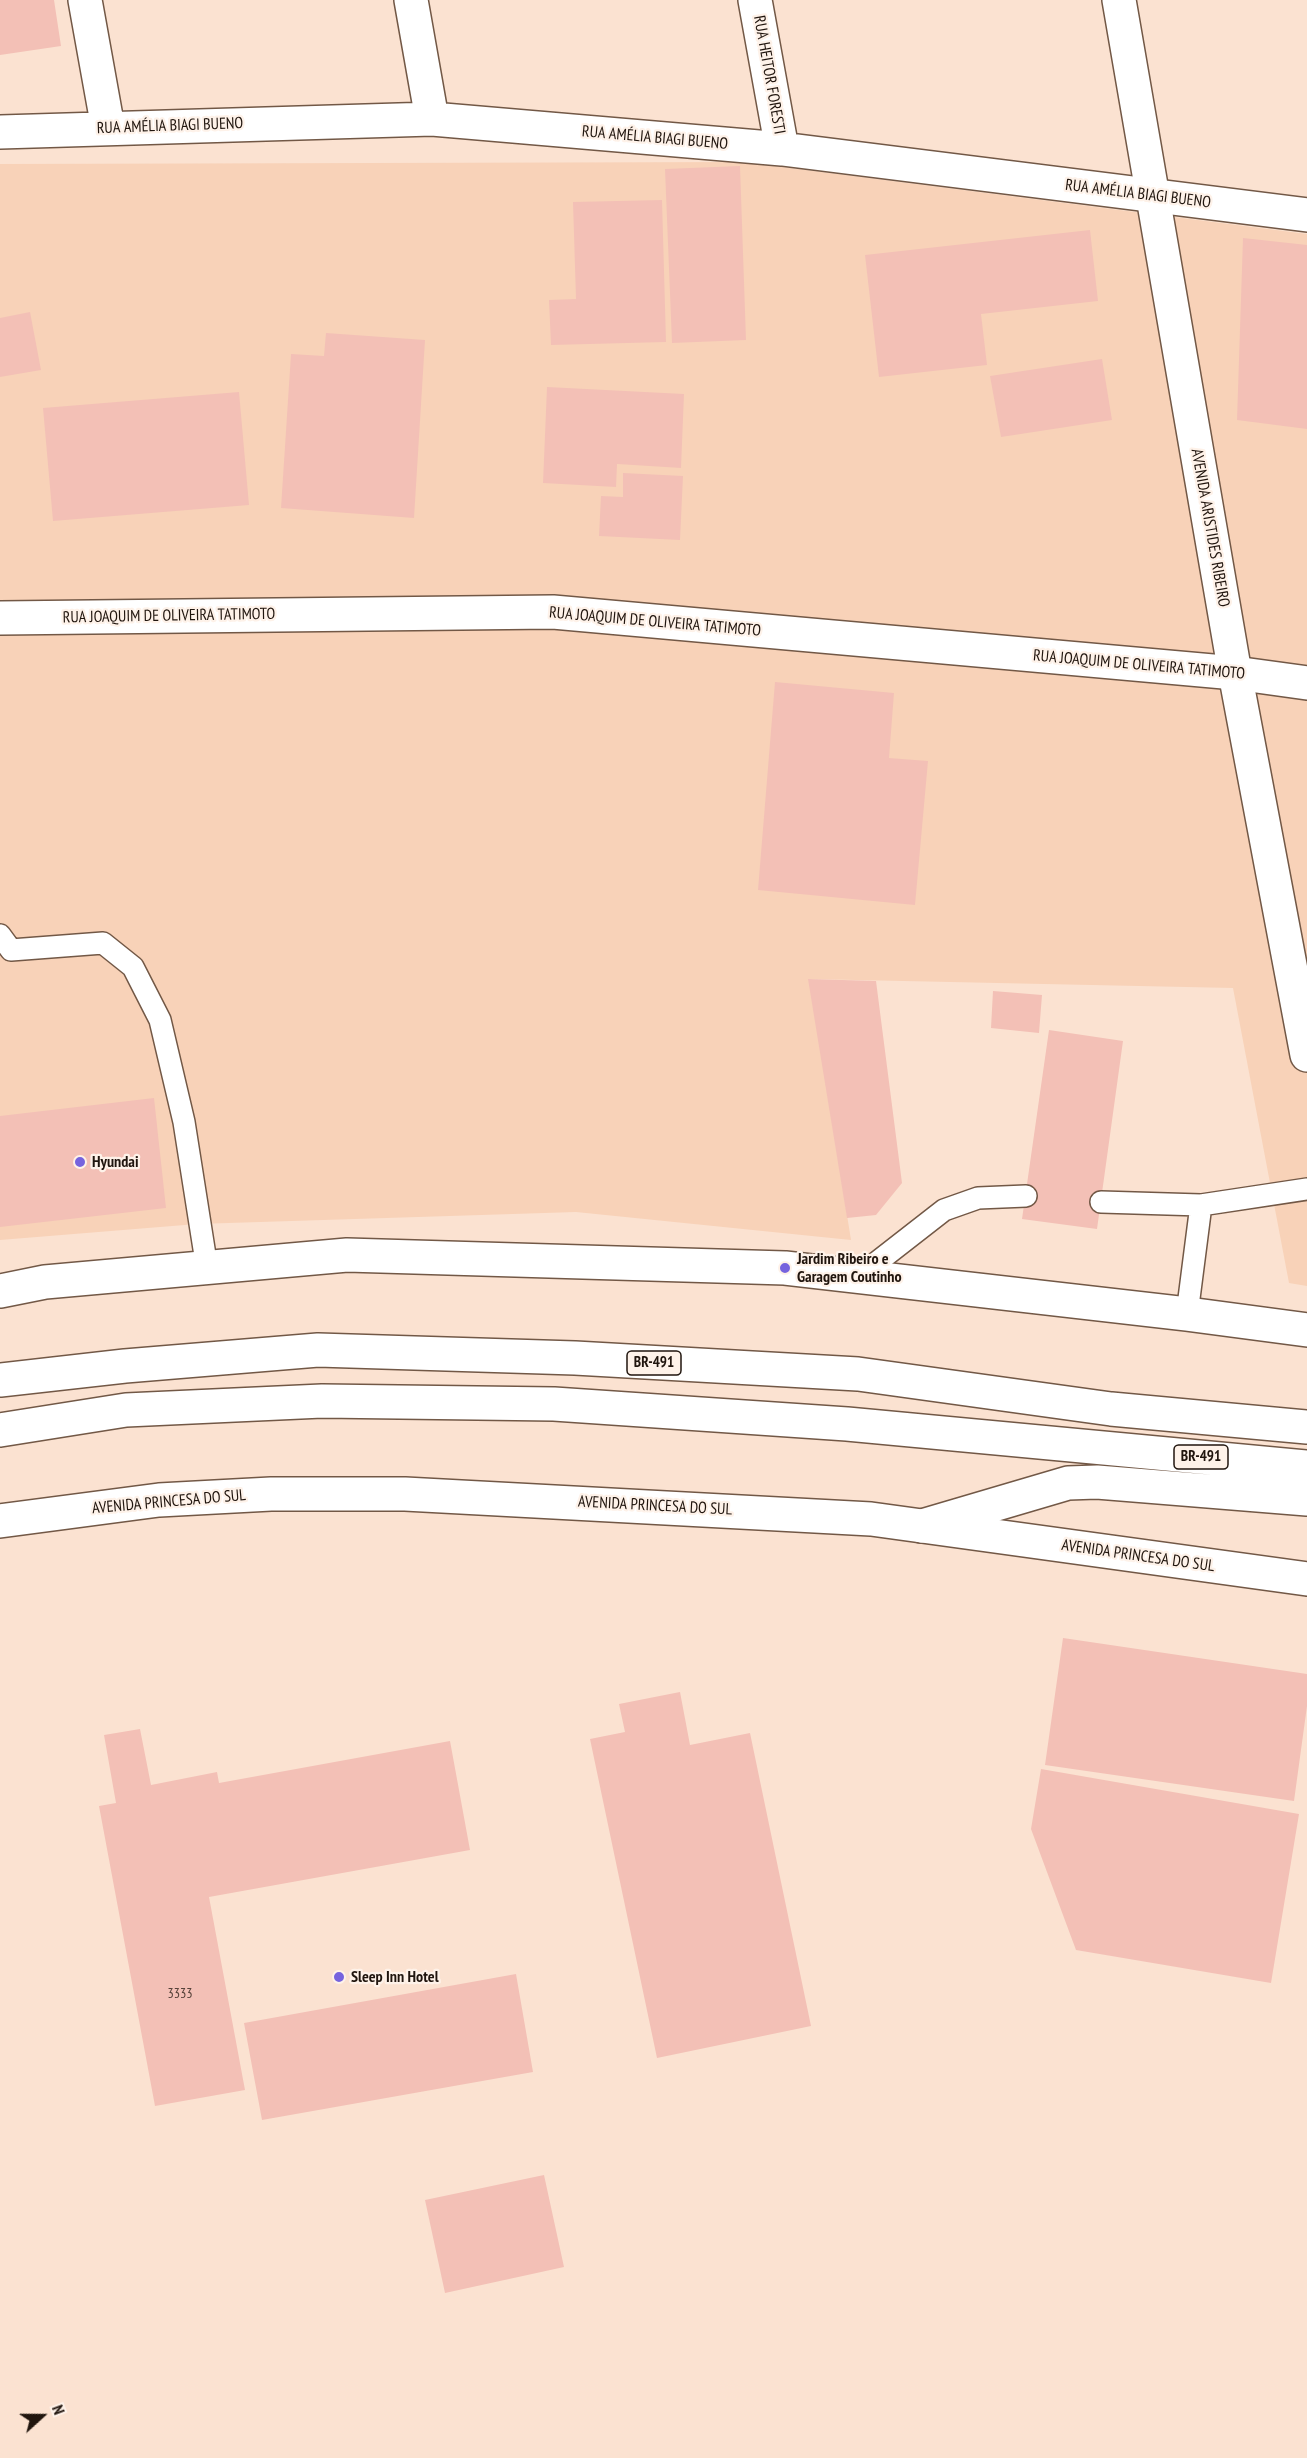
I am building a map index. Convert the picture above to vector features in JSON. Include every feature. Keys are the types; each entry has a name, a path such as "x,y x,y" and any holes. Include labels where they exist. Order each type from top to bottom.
{"main road":[{"path":"85,0 108,128"},
{"path":"411,0 432,119"},
{"name":"RUA HEITOR FORESTI","path":"755,0 782,149"},
{"name":"AVENIDA ARISTIDES RIBEIRO","path":"1119,0 1235,673 1307,1055"},
{"name":"RUA AMÉLIA BIAGI BUENO","path":"0,132 432,119 782,149 1307,215"},
{"name":"RUA JOAQUIM DE OLIVEIRA TATIMOTO","path":"0,618 554,612 1235,673 1307,683"},
{"path":"0,1291 45,1282 347,1255 785,1268 1307,1330"},
{"name":"BR-491","path":"0,1380 125,1366 318,1350 563,1358 858,1374 1111,1409 1307,1427"},
{"name":"BR-491","path":"0,1430 126,1410 287,1402 554,1404 847,1424 1307,1467"},
{"path":"922,1526 1068,1483 1097,1482 1307,1499"},
{"name":"AVENIDA PRINCESA DO SUL","path":"0,1521 159,1500 271,1494 405,1494 859,1518 1307,1579"}],"lane":[{"path":"0,935 11,950 103,943 133,967 160,1020 184,1122 207,1268"},
{"path":"1101,1202 1201,1205 1307,1189"},
{"path":"858,1277 944,1210 978,1198 1026,1196"},
{"path":"1187,1314 1201,1205"}],"shaded area":[{"path":"743,162 1307,234 1307,1286 1289,1283 1233,988 809,979 851,1240 576,1212 197,1224 0,1240 0,164"}],"building":[{"path":"0,0 54,0 61,46 0,55"},
{"path":"740,166 746,340 672,343 665,169"},
{"path":"662,200 666,342 551,345 549,300 576,299 573,202"},
{"path":"1090,230 1098,301 981,314 987,365 879,377 865,255"},
{"path":"1243,238 1307,245 1307,429 1237,420"},
{"path":"30,312 41,370 0,377 0,318"},
{"path":"326,333 425,340 414,518 281,508 291,354 324,356"},
{"path":"1102,359 1112,420 1001,437 990,376"},
{"path":"547,387 684,394 681,468 617,464 616,487 543,483"},
{"path":"239,392 249,505 53,521 43,408"},
{"path":"623,473 683,476 680,540 599,536 601,496 623,497"},
{"path":"775,682 894,693 889,758 928,761 915,905 758,890"},
{"path":"808,979 876,981 902,1183 876,1215 847,1218"},
{"path":"993,991 1042,995 1039,1033 991,1028"},
{"path":"1049,1030 1123,1041 1097,1229 1022,1219"},
{"name":"Hyundai","path":"154,1098 166,1208 0,1227 0,1116"},
{"path":"1063,1638 1307,1674 1307,1706 1294,1801 1045,1765"},
{"path":"680,1692 690,1745 750,1733 811,2026 657,2058 590,1739 625,1732 619,1704"},
{"path":"140,1729 151,1785 217,1772 219,1783 450,1741 470,1850 209,1897 245,2090 155,2106 99,1806 116,1803 104,1735"},
{"path":"1041,1769 1299,1814 1271,1983 1076,1950 1031,1829"},
{"path":"516,1974 533,2072 262,2120 244,2023"},
{"path":"544,2175 564,2267 445,2293 425,2200"}],"place":[{"name":"Hyundai","path":"80,1162"},
{"name":"Jardim Ribeiro e Garagem Coutinho","path":"785,1268"},
{"name":"Sleep Inn Hotel","path":"339,1977"}]}
